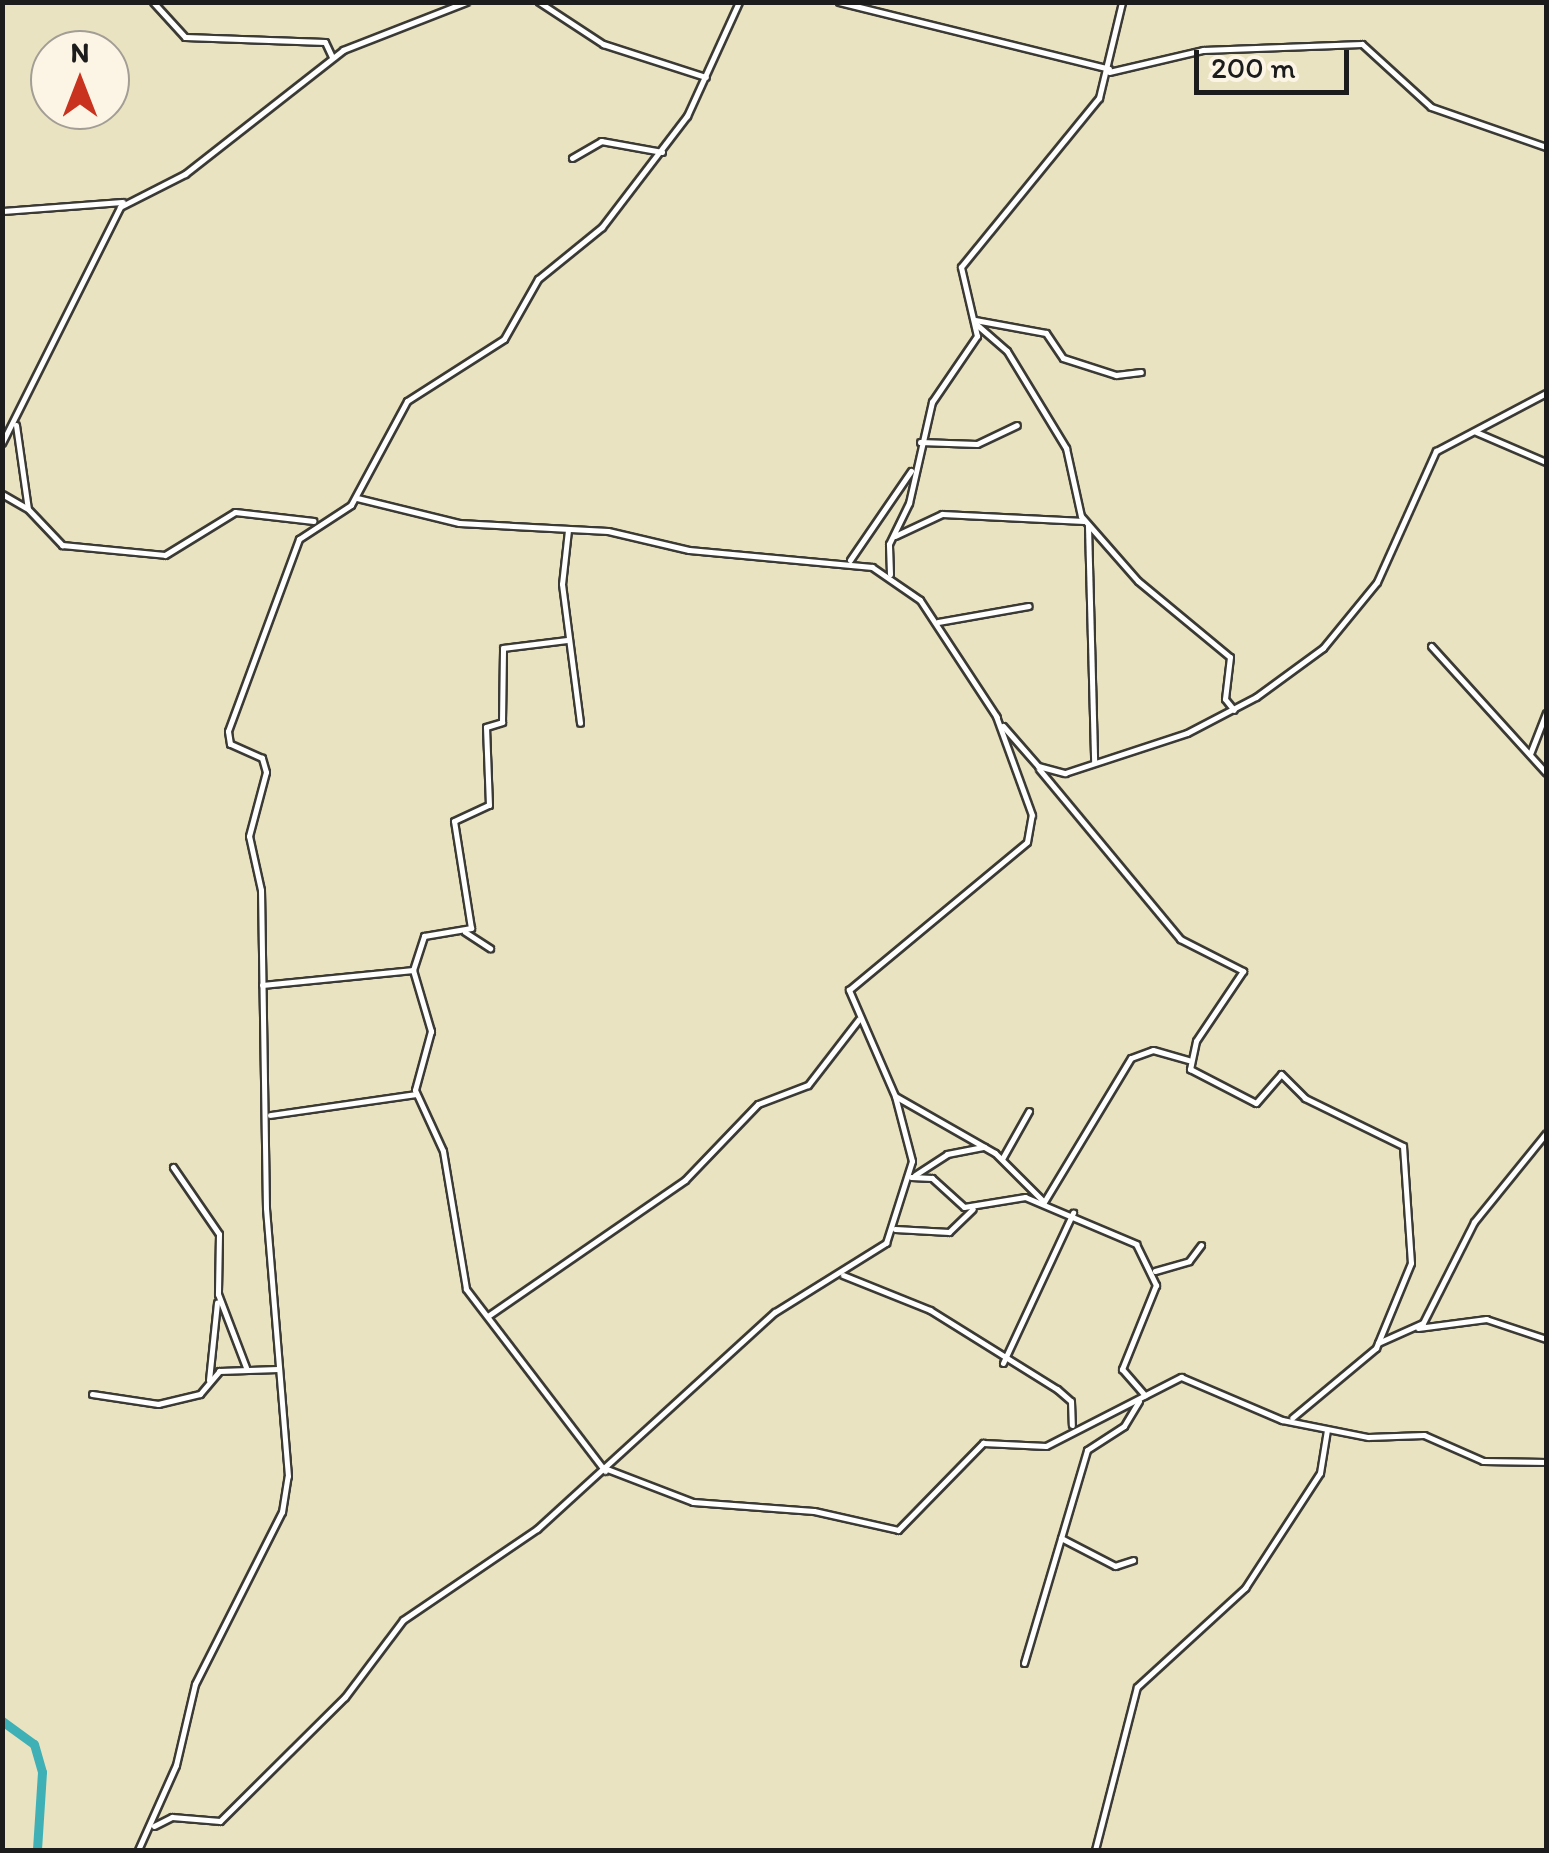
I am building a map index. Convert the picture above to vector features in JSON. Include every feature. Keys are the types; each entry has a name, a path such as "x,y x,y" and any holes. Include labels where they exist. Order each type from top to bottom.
{"street":[{"path":"153,2 185,36 325,42 332,60"},
{"path":"2,211 126,202 185,174 332,60 466,2"},
{"path":"539,2 603,44 706,77"},
{"path":"138,1850 153,1827 205,1658 282,1512 260,878 249,821 265,763 227,739 299,539 317,520 357,498 407,401 511,332 538,279 596,234 662,152 706,77 739,2"},
{"path":"839,2 1109,70 1203,50 1362,44 1431,107 1546,148"},
{"path":"1094,762 1087,523 1066,448 1007,352 976,322 961,267 1068,144 1109,70 1122,2"},
{"path":"572,158 600,142 662,152"},
{"path":"2,442 15,422 96,245 126,202"},
{"path":"976,322 1046,333 1063,358 1116,375 1140,372"},
{"path":"890,574 892,537 920,442 976,322"},
{"path":"1038,766 1064,773 1234,710 1340,629 1387,567 1430,458 1546,393"},
{"path":"2,432 15,422"},
{"path":"15,422 28,510"},
{"path":"920,442 977,444 1017,425"},
{"path":"1476,432 1546,462"},
{"path":"848,562 871,542 912,470"},
{"path":"2,494 28,510 62,546 143,557 181,552 235,512 317,520"},
{"path":"357,498 460,523 568,530 848,562 890,574 938,622 996,716 1180,939 1243,971 1188,1060"},
{"path":"892,537 942,514 1087,523 1202,642 1230,657 1224,698 1234,710"},
{"path":"568,530 567,640 580,722"},
{"path":"938,622 1030,606"},
{"path":"466,932 454,821 489,805 486,727 502,722 503,648 567,640"},
{"path":"1430,646 1546,773"},
{"path":"1530,754 1546,713"},
{"path":"153,1827 172,1818 220,1821 345,1697 404,1620 606,1470 775,1312 843,1275 895,1229 913,1176 896,1096 850,998 855,978 947,916 1032,832 996,716"},
{"path":"490,948 466,932 424,936 414,970 431,1031 416,1094 444,1152 461,1277 524,1375 606,1470 693,1502 814,1511 898,1530 982,1443 1041,1447 1072,1425 1180,1377 1327,1430 1424,1435 1483,1461 1546,1462"},
{"path":"262,985 414,970"},
{"path":"488,1316 685,1180 758,1104 808,1085 859,1018"},
{"path":"1044,1202 1131,1058 1152,1050 1188,1060 1199,1076 1256,1103 1281,1074 1305,1098 1402,1144 1411,1262 1378,1342"},
{"path":"269,1115 416,1094"},
{"path":"896,1096 986,1147 1044,1202"},
{"path":"1002,1159 1029,1112"},
{"path":"1418,1328 1474,1222 1546,1133"},
{"path":"913,1176 947,1154 986,1147"},
{"path":"173,1167 219,1234 218,1294 209,1382"},
{"path":"913,1176 973,1209"},
{"path":"895,1229 948,1232 973,1209 1014,1195 1044,1202 1128,1237 1155,1271 1149,1311 1122,1354 1127,1381 1143,1396"},
{"path":"1003,1363 1073,1213"},
{"path":"1155,1271 1182,1265 1200,1244"},
{"path":"843,1275 930,1310 1003,1363 1066,1396 1072,1425"},
{"path":"218,1294 246,1370"},
{"path":"1291,1419 1378,1342 1418,1328 1486,1320 1546,1339"},
{"path":"92,1394 158,1404 193,1397 219,1371 278,1369"},
{"path":"1024,1662 1088,1450 1124,1426 1143,1396"},
{"path":"1095,1850 1137,1688 1244,1588 1320,1473 1327,1430"},
{"path":"1061,1538 1115,1566 1133,1560"}],"waterway":[{"path":"2,1721 34,1744 42,1772 37,1850"}]}
